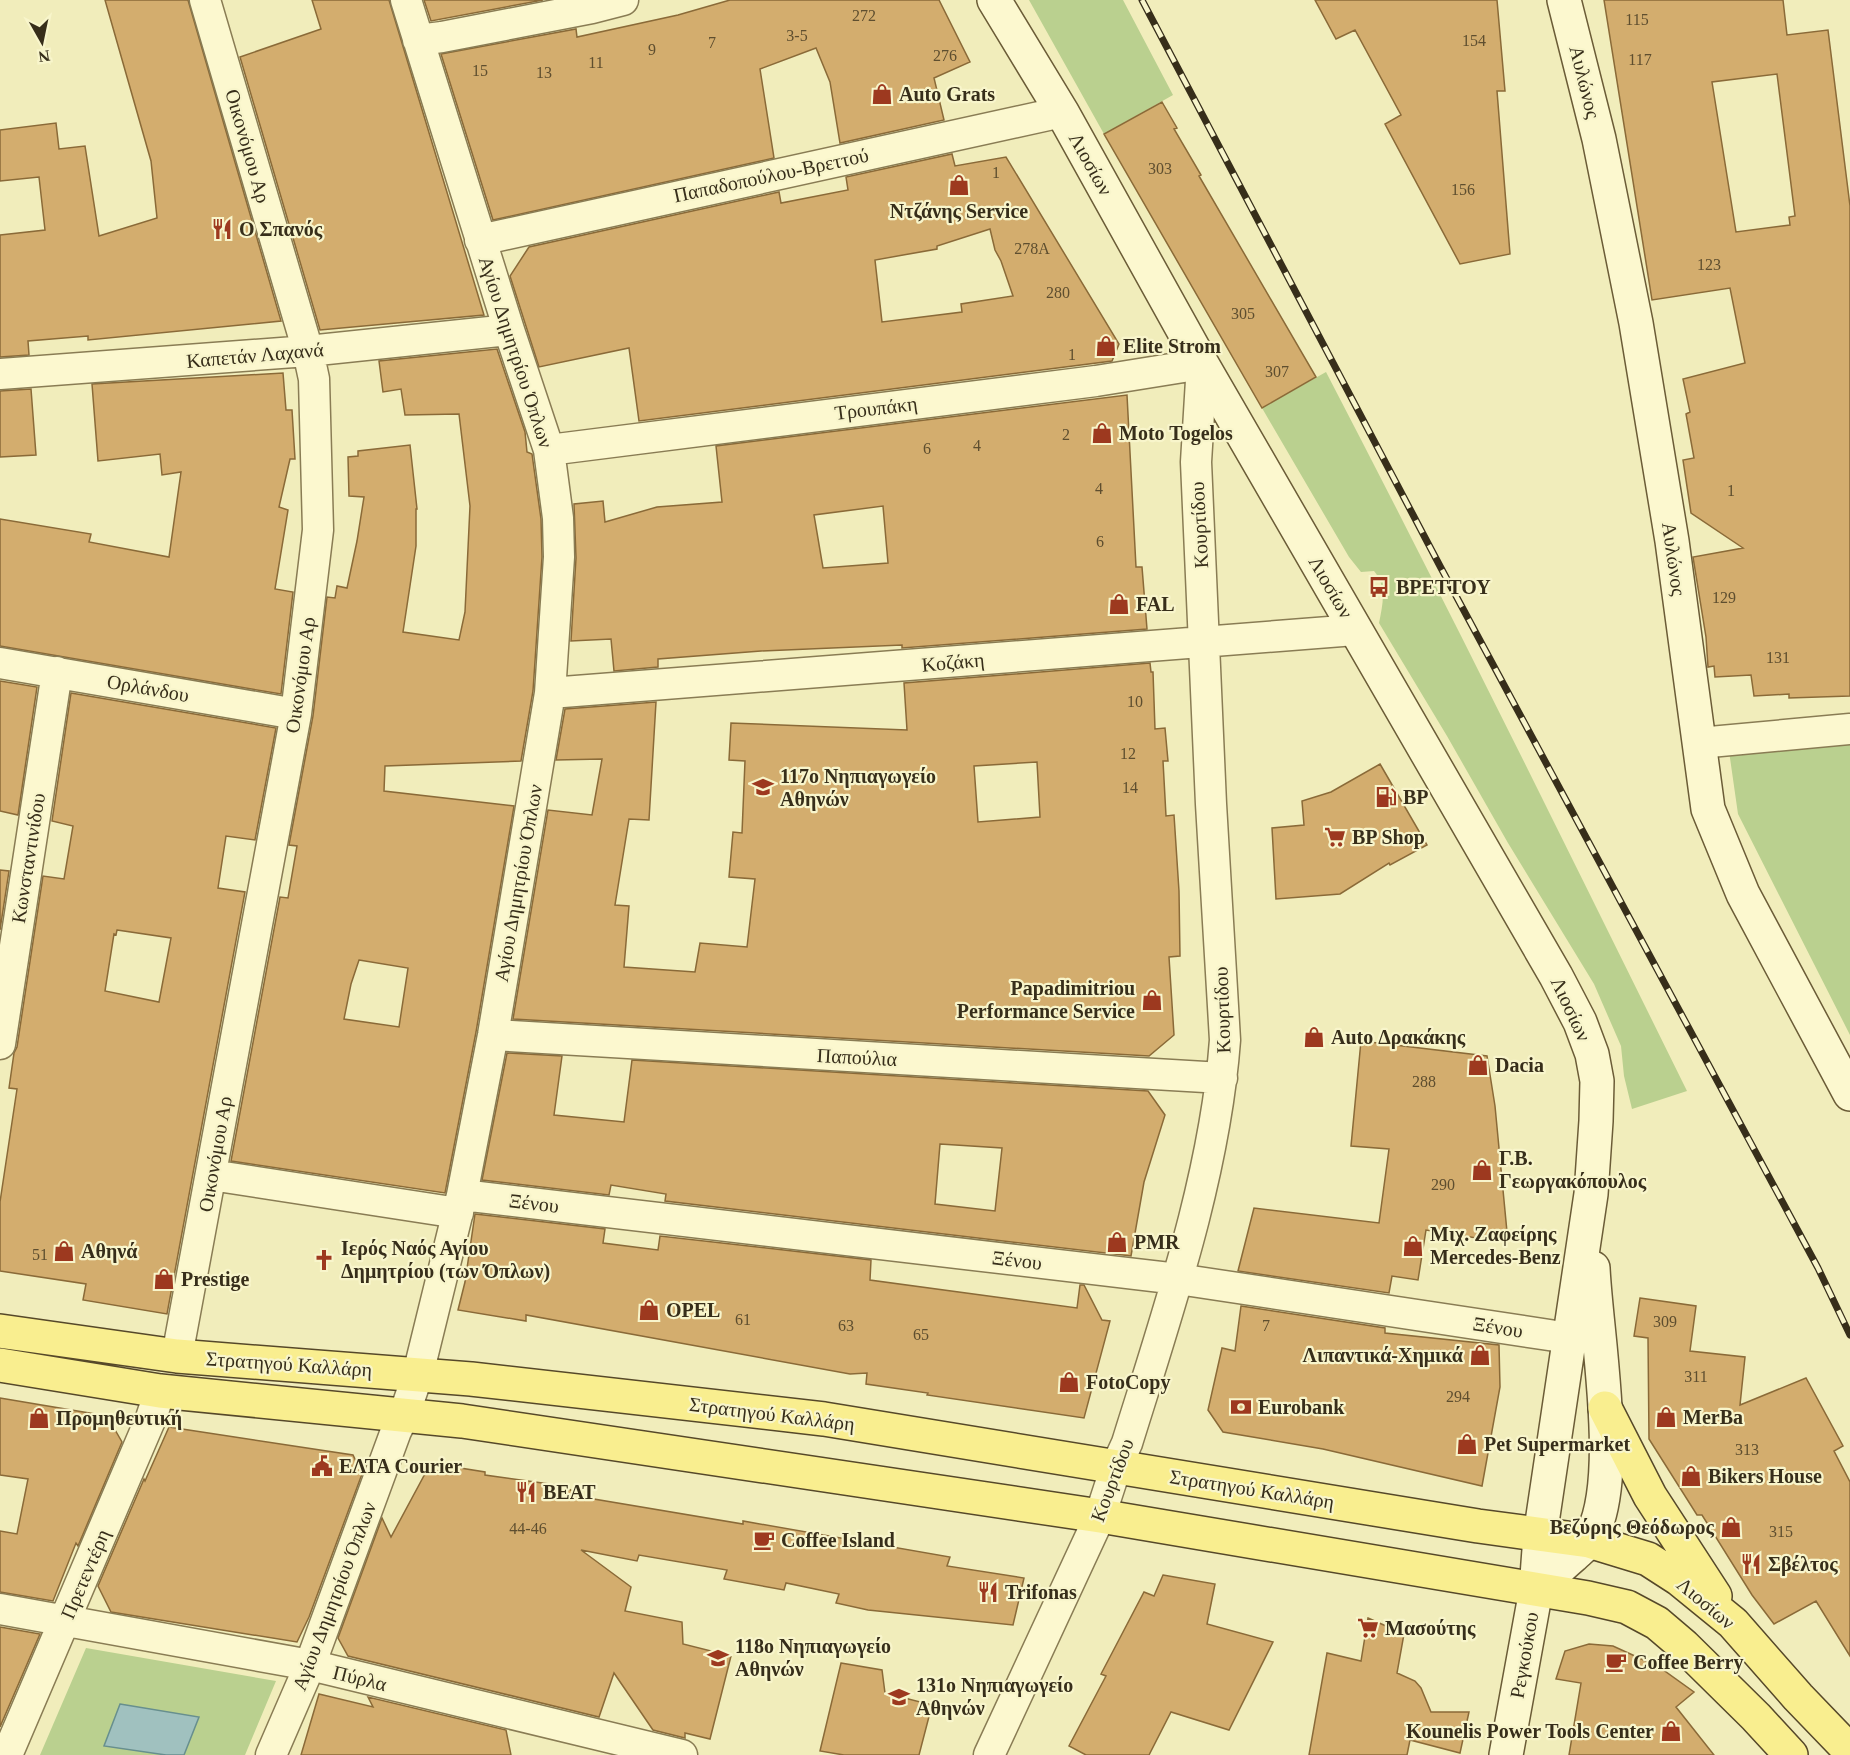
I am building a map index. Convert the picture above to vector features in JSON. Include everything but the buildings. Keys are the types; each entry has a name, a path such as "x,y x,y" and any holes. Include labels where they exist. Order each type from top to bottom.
{"main road":[{"name":"Λιοσίων","path":"994,0 1062,112 1202,364 1556,976 1580,1022 1592,1054 1597,1081 1590,1194 1540,1536 1536,1590"},
{"name":"Αυλώνος","path":"1564,0 1599,139 1636,323 1672,541 1708,809 1743,894 1850,1094"},
{"name":"Λιοσίων","path":"1590,1194 1605,1408 1605,1474 1600,1514 1589,1541 1648,1559 1679,1578 1733,1623 1798,1697 1850,1751"},
{"name":"Στρατηγού Καλλάρη","path":"0,1330 177,1356 418,1374 824,1419 1540,1536 1589,1541"},
{"name":"Στρατηγού Καλλάρη","path":"0,1365 160,1391 462,1421 1100,1516 1536,1590"},
{"path":"1605,1408 1650,1496 1733,1623"},
{"path":"1536,1590 1589,1541"},
{"path":"1536,1590 1627,1607 1657,1623 1684,1646 1791,1755"},
{"name":"Ρεγκούκου","path":"1506,1755 1536,1590"}],"street":[{"name":"Οικονόμου Αρ","path":"177,1356 296,714 318,530 314,379 308,351 205,0"},
{"name":"Αγίου Δημητρίου Όπλων","path":"271,1755 310,1665 418,1374 460,1204 493,1035 550,693 559,557 558,518 549,450 480,240 406,0"},
{"path":"417,40 592,8 623,0"},
{"name":"Παπαδοπούλου-Βρεττού","path":"480,240 1062,112"},
{"name":"Καπετάν Λαχανά","path":"0,374 308,351 509,330"},
{"name":"Τρουπάκη","path":"549,450 1096,381 1202,364"},
{"name":"Κουρτίδου","path":"989,1755 1100,1516 1116,1467 1127,1443 1178,1279 1202,1179 1222,1078 1225,1040 1196,462 1202,364"},
{"name":"Κοζάκη","path":"550,693 1355,630"},
{"name":"Ορλάνδου","path":"0,663 296,714"},
{"name":"Κωνσταντινίδου","path":"0,1044 57,672"},
{"path":"1699,742 1850,729"},
{"name":"Παπούλια","path":"493,1035 1222,1078"},
{"name":"Ξένου","path":"211,1175 460,1204 1178,1279 1569,1338"},
{"name":"Πρετεντέρη","path":"7,1755 151,1418 160,1391"},
{"name":"Πύρλα","path":"0,1609 310,1665 682,1755"}],"green space":[{"path":"1029,0 1123,0 1173,95 1104,134"},
{"path":"1326,372 1553,820 1687,1091 1632,1109 1624,1076 1621,1046 1594,984 1379,623 1383,595 1378,577 1374,571 1361,572 1349,557 1262,408"},
{"path":"1850,736 1850,1035 1738,814 1728,744"},
{"path":"86,1648 276,1681 245,1755 40,1755"}],"water":[{"path":"120,1704 199,1717 184,1755 166,1755 104,1746"}],"railway":[{"path":"1142,0 1441,568 1818,1268 1850,1335"}],"place":[{"name":"Auto Grats","path":"882,94"},
{"name":"Ντζάνης Service","path":"959,185"},
{"name":"Ο Σπανός","path":"222,229"},
{"name":"Elite Strom","path":"1106,346"},
{"name":"Moto Togelos","path":"1102,433"},
{"name":"ΒΡΕΤΤΟΥ","path":"1379,587"},
{"name":"FAL","path":"1119,604"},
{"name":"117ο Νηπιαγωγείο Αθηνών","path":"763,787"},
{"name":"BP","path":"1386,797"},
{"name":"BP Shop","path":"1335,837"},
{"name":"Papadimitriou Performance Service","path":"1152,1000"},
{"name":"Auto Δρακάκης","path":"1314,1037"},
{"name":"Dacia","path":"1478,1065"},
{"name":"Γ.Β. Γεωργακόπουλος","path":"1482,1170"},
{"name":"PMR","path":"1117,1242"},
{"name":"Μιχ. Ζαφείρης Mercedes-Benz","path":"1413,1246"},
{"name":"Αθηνά","path":"64,1251"},
{"name":"Ιερός Ναός Αγίου Δημητρίου (των Όπλων)","path":"324,1260"},
{"name":"Prestige","path":"164,1279"},
{"name":"OPEL","path":"649,1310"},
{"name":"Λιπαντικά-Χημικά","path":"1480,1355"},
{"name":"FotoCopy","path":"1069,1382"},
{"name":"Eurobank","path":"1241,1407"},
{"name":"MerBa","path":"1666,1417"},
{"name":"Προμηθευτική","path":"39,1418"},
{"name":"Pet Supermarket","path":"1467,1444"},
{"name":"ΕΛΤΑ Courier","path":"322,1466"},
{"name":"Bikers House","path":"1691,1476"},
{"name":"ΒΕΑΤ","path":"526,1492"},
{"name":"Βεζύρης Θεόδωρος","path":"1731,1527"},
{"name":"Coffee Island","path":"764,1540"},
{"name":"Σβέλτος","path":"1751,1564"},
{"name":"Trifonas","path":"988,1592"},
{"name":"Μασούτης","path":"1368,1628"},
{"name":"118ο Νηπιαγωγείο Αθηνών","path":"718,1658"},
{"name":"Coffee Berry","path":"1616,1662"},
{"name":"131ο Νηπιαγωγείο Αθηνών","path":"899,1697"},
{"name":"Kounelis Power Tools Center","path":"1671,1731"}]}
